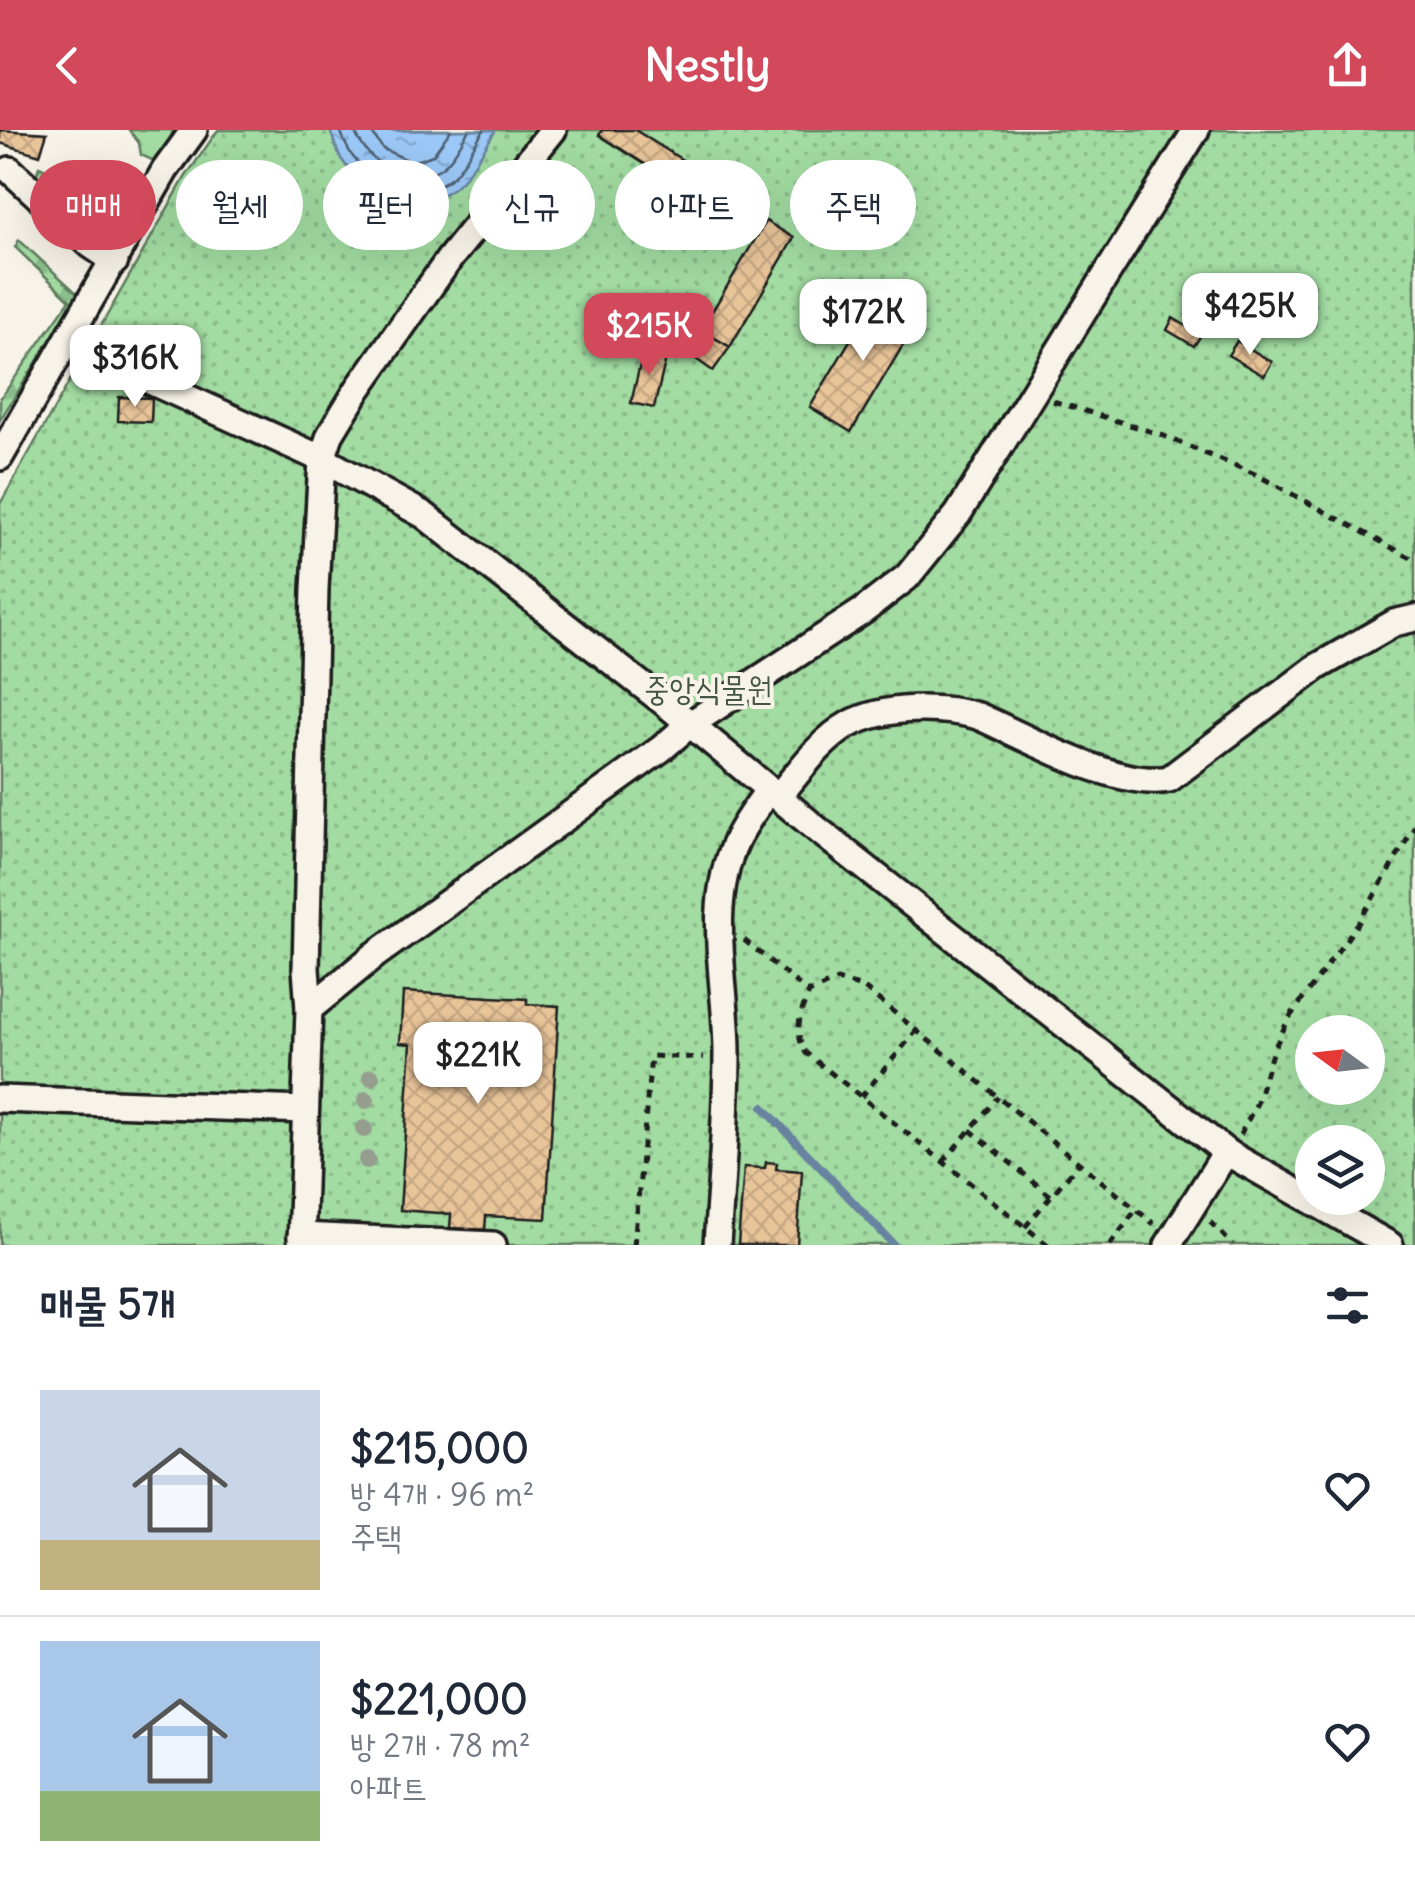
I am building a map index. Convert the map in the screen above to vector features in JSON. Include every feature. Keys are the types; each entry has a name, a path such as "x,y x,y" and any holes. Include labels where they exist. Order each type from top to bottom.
{"street":[{"path":"0,457 165,170 194,130"},
{"path":"493,1245 301,1240 309,1009 307,931 315,589 322,460 330,435 358,388 450,258 553,130"},
{"path":"309,1009 689,725 907,577 958,514 1196,130"},
{"path":"10,170 91,245 115,261"},
{"path":"71,334 148,380 322,460 424,515 1226,1152 1390,1245"},
{"path":"717,1245 727,1060 719,918 726,871 736,840 774,793 820,749 848,725 880,714 957,710 1109,773 1154,782 1170,779 1317,667 1382,629 1415,618"},
{"path":"0,1099 305,1110"},
{"path":"1170,1241 1226,1152"}],"path":[{"path":"1032,395 1159,434 1255,474 1415,560"},
{"path":"1226,1152 1246,1128 1258,1104 1272,1054 1289,1018 1359,922 1415,826"},
{"path":"719,918 809,993"},
{"path":"1048,1245 806,1053 799,1043 801,1012 809,993 836,980 856,982 1170,1241"},
{"path":"861,1097 917,1030"},
{"path":"634,1245 651,1056 727,1060"},
{"path":"943,1162 998,1097"},
{"path":"970,1130 1051,1196"},
{"path":"1025,1227 1078,1164"},
{"path":"1193,1205 1232,1245"},
{"path":"1110,1245 1135,1210"}],"green space":[{"path":"129,130 173,130 155,160 141,155 139,143"},
{"name":"중앙식물원","path":"218,130 1415,130 1415,1245 0,1245 0,504 144,250 156,250 156,229 176,194 176,250 303,250 303,160 197,160"},
{"path":"19,240 79,295 0,420 0,399 70,300 15,247"}],"water":[{"path":"496,130 477,160 469,160 469,171 449,190 449,160 342,160 330,131"}],"building":[{"path":"0,130 47,133 40,155 0,143"},
{"path":"602,130 635,130 682,160 638,160 599,135"},
{"path":"770,223 790,236 790,245 730,347 701,330 749,250 770,250"},
{"path":"876,297 917,322 851,432 810,407"},
{"path":"1173,318 1201,335 1194,346 1167,330"},
{"path":"701,330 730,347 713,371 686,352"},
{"path":"1237,341 1272,362 1264,376 1228,355"},
{"path":"644,348 667,354 654,408 631,403"},
{"path":"119,397 152,398 151,422 118,421"},
{"path":"403,992 527,999 527,1004 559,1006 546,1219 486,1216 485,1230 450,1228 451,1214 400,1210 411,1044 400,1043"},
{"path":"766,1162 777,1163 776,1169 802,1171 797,1245 738,1245 744,1167 765,1168"}],"waterway":[{"path":"763,1107 894,1245"}]}
